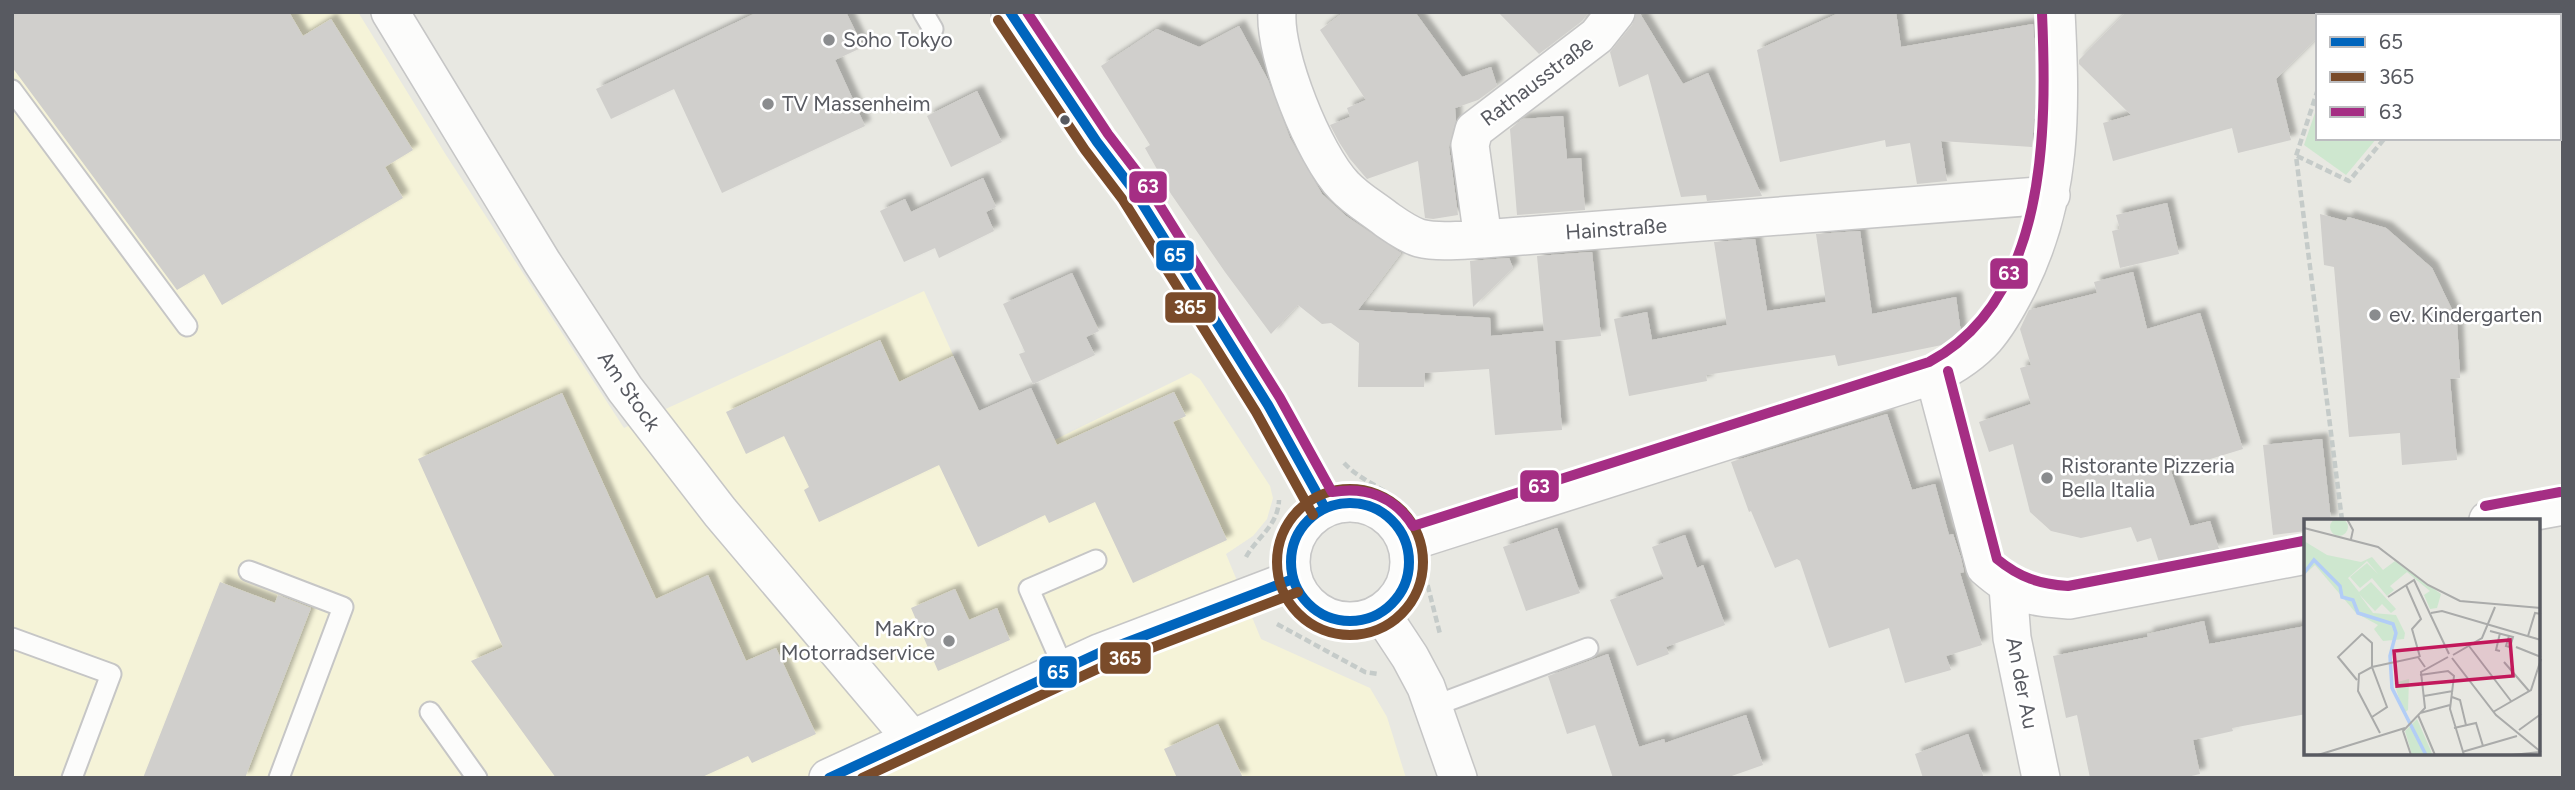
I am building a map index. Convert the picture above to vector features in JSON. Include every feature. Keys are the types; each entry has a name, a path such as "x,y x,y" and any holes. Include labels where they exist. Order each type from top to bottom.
{"street":[{"name":"Am Stock","path":"390,12 557,308 625,389 696,482 912,739"},
{"path":"1010,12 1097,142 1135,192 1268,404 1325,508"},
{"name":"Hainstraße","path":"1278,12 1279,41 1285,70 1315,140 1343,185 1360,200 1416,237 1445,241 1483,239 2050,195"},
{"name":"Rathausstraße","path":"1483,239 1470,145 1474,130 1597,36 1616,12"},
{"path":"1406,543 1934,375 1970,355 2004,312 2028,266 2050,195 2058,151 2060,100 2056,12"},
{"path":"1934,375 1986,567 2008,587 2031,597 2069,600 2304,555"},
{"path":"1346,503 1371,507 1390,518 1399,528 1406,543 1409,558 1408,578 1399,597 1381,613 1364,620 1332,619 1309,605 1293,579 1291,558 1296,538 1307,521 1325,508 1346,503"},
{"path":"2493,519 2563,506"},
{"path":"828,778 1064,669 1293,579"},
{"name":"An der Au","path":"2008,587 2012,638 2041,778"},
{"path":"1381,613 1410,657 1434,706 1458,778"}],"lane":[{"path":"12,90 187,326"},
{"path":"1064,669 1029,589 1096,561"},
{"path":"249,571 343,607 279,778"},
{"path":"12,638 111,674 72,778"},
{"path":"1434,706 1588,648"},
{"path":"430,712 477,778"}],"path":[{"path":"2316,95 2296,156 2342,519"},
{"path":"2296,156 2349,181 2383,140"}],"shaded area":[{"path":"12,12 358,12 446,155 624,428 924,291 1003,465 1191,373 1200,379 1270,486 1273,498 1267,519 1253,536 1226,554 1261,639 1370,688 1387,717 1406,778 12,778"}],"green space":[{"path":"2563,12 2563,89 2561,14 2348,14"},
{"path":"2316,110 2316,140 2375,140 2346,175 2304,145"}],"building":[{"path":"12,12 289,12 303,36 331,19 413,150 385,167 403,198 222,305 204,274 177,290 12,67"},
{"name":"TV Massenheim","path":"758,12 846,12 863,47 835,60 865,126 722,193 674,89 611,119 596,89"},
{"path":"1344,12 1415,12 1462,77 1491,67 1497,86 1478,100 1455,108 1456,120 1449,147 1458,215 1425,218 1418,161 1367,179 1339,142 1330,125 1350,117 1347,108 1366,100 1320,30"},
{"path":"1498,12 1589,12 1582,21 1539,54"},
{"path":"1637,12 1683,84 1708,73 1762,196 1707,201 1706,195 1681,197 1648,74 1619,87 1610,52 1632,25"},
{"path":"1841,12 1896,12 1901,47 2033,24 2037,78 2032,147 1941,141 1947,181 1917,184 1910,143 1886,147 1885,140 1780,162 1757,50"},
{"path":"2126,12 2318,12 2316,39 2276,79 2291,140 2238,153 2232,128 2113,161 2103,123 2131,115 2079,64 2079,60"},
{"path":"1239,26 1268,80 1290,138 1322,194 1346,216 1401,253 1358,310 1490,318 1491,336 1544,331 1537,256 1592,252 1601,336 1555,341 1562,430 1495,435 1489,369 1425,373 1424,387 1358,387 1359,343 1331,323 1322,324 1298,305 1271,334 1171,194 1145,148 1150,145 1101,66 1157,29 1199,47"},
{"path":"977,91 1002,142 951,167 927,116"},
{"path":"1563,116 1567,159 1581,158 1585,210 1517,215 1510,129 1523,119"},
{"path":"983,178 996,207 986,212 994,231 939,258 935,248 904,262 880,211 905,199 911,212"},
{"path":"2167,203 2179,254 2120,268 2112,231 2120,229 2116,215"},
{"path":"2320,214 2346,221 2348,217 2386,228 2432,268 2457,320 2460,378 2450,379 2457,460 2402,465 2400,433 2349,437 2334,267 2324,265"},
{"path":"1860,231 1872,314 1956,297 1961,333 1942,345 1838,366 1835,355 1706,375 1707,381 1629,396 1614,319 1647,312 1652,340 1727,325 1714,242 1755,239 1767,311 1826,302 1816,234"},
{"path":"1509,258 1513,268 1473,307 1470,261"},
{"path":"2133,272 2147,329 2200,313 2243,449 2171,471 2190,526 2210,521 2219,549 2159,562 2151,538 2137,542 2131,527 2081,538 2051,531 2030,512 2013,444 1989,452 1979,422 2031,404 2020,368 2031,365 2020,329 2029,310 2097,293 2094,282"},
{"path":"1072,273 1099,331 1086,337 1095,355 1033,384 1019,354 1025,352 1003,304"},
{"path":"880,340 899,382 953,356 979,411 1031,388 1057,445 1174,392 1186,416 1173,422 1227,540 1133,583 1095,502 1049,523 1045,515 978,547 939,465 819,522 804,490 809,487 784,436 746,454 726,412"},
{"path":"562,393 656,599 708,575 746,661 776,648 816,734 752,763 748,756 700,778 556,778 471,661 503,647 418,459"},
{"path":"1887,414 1912,490 1935,484 1949,535 1953,534 1961,558 1964,572 1960,573 1982,645 1946,656 1951,670 1905,683 1889,628 1829,648 1800,561 1797,559 1775,568 1751,511 1749,512 1731,462"},
{"path":"2322,439 2331,519 2304,519 2304,531 2273,535 2263,445"},
{"path":"1557,528 1580,593 1526,611 1503,547"},
{"path":"1685,535 1697,568 1703,565 1725,625 1666,647 1669,654 1637,666 1610,600 1664,579 1652,547"},
{"path":"220,582 275,603 278,595 311,608 245,778 143,778"},
{"path":"955,589 969,620 997,608 1010,640 938,671 911,608"},
{"path":"2204,621 2209,644 2304,626 2304,714 2232,728 2233,731 2193,740 2200,774 2183,778 2090,778 2077,715 2066,718 2053,656 2148,637 2147,634"},
{"path":"1608,654 1639,747 1664,739 1665,743 1746,715 1763,765 1726,778 1613,778 1595,725 1567,734 1548,676"},
{"path":"1218,724 1243,778 1177,778 1164,749"},
{"path":"1968,734 1984,778 1923,778 1915,754"}],"transit line":[{"name":"65","path":"1010,12 1097,142 1135,192 1268,405 1325,508"},
{"name":"63","path":"1027,12 1108,134 1147,185 1280,398 1332,492 1368,492 1378,496 1398,508 1413,526 1929,362 1968,334 1998,297 2018,255 2032,208 2040,158 2043,108 2042,13"},
{"name":"365","path":"998,20 1085,150 1123,200 1256,412 1313,515"},
{"name":"63","path":"1948,371 1997,559 2022,575 2039,582 2068,586 2303,541"},
{"name":"365","path":"1350,489 1378,495 1402,510 1417,534 1423,562 1417,590 1402,614 1378,629 1350,635 1322,629 1298,614 1283,590 1277,562 1283,534 1298,510 1322,495 1350,489"},
{"name":"63","path":"2485,506 2560,492"},
{"name":"65","path":"1350,503 1373,507 1392,520 1405,539 1409,562 1405,585 1392,604 1373,617 1350,621 1327,617 1308,604 1295,585 1291,562 1295,539 1308,520 1327,507 1350,503"},
{"name":"65","path":"829,778 1099,653 1293,579"},
{"name":"365","path":"862,778 1104,666 1298,592"}],"place":[{"name":"Soho Tokyo","path":"829,40"},
{"name":"TV Massenheim","path":"768,104"},
{"name":"ev. Kindergarten","path":"2375,315"},
{"name":"Ristorante Pizzeria Bella Italia","path":"2047,478"},
{"name":"MaKro Motorradservice","path":"949,641"}]}
